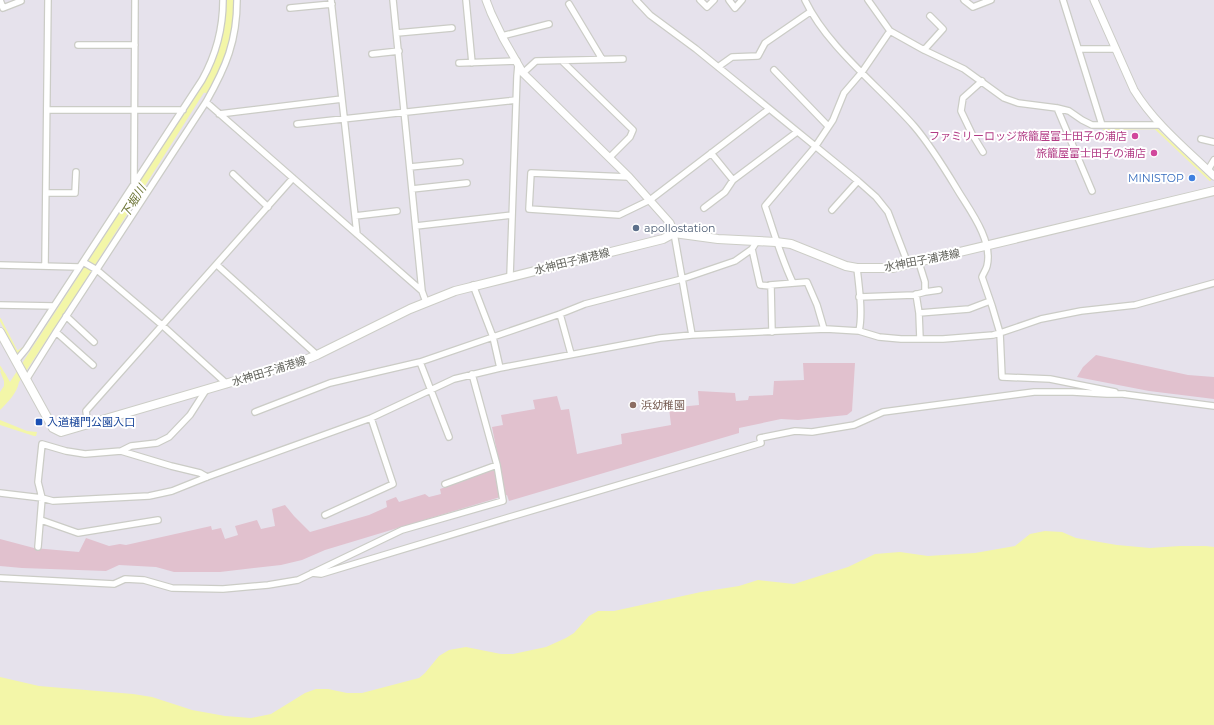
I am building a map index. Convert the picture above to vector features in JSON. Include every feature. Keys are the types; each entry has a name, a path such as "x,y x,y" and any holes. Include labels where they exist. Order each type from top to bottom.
{"main road":[{"name":"水神田子浦港線","path":"0,332 53,428 61,432 300,362 426,302 455,290 663,239 674,233 718,239 791,244 846,266 857,268 893,268 1214,191"}],"street":[{"path":"0,0 3,8 21,2"},
{"path":"45,265 48,0"},
{"path":"134,184 135,0"},
{"path":"17,363 183,110 210,66 215,51 223,14 223,0"},
{"path":"25,378 97,270 206,102 219,79 231,48 237,16 237,0"},
{"path":"394,0 422,291 426,302"},
{"path":"466,0 472,63"},
{"path":"486,0 502,36 523,73 610,157 670,223 674,233 692,335"},
{"path":"636,0 650,16 696,49 815,147 858,180 876,197 888,212 908,264"},
{"path":"700,0 707,7 714,0"},
{"path":"729,0 735,8 742,0"},
{"path":"805,0 810,12 835,44 914,126 931,149 979,223 987,246 987,266 982,277 1000,334 1002,377 1050,379 1125,394 1214,406"},
{"path":"868,0 890,31 924,50 964,69 1004,98 1018,103 1069,111 1092,125 1160,125"},
{"path":"964,0 973,7 991,0"},
{"path":"1063,0 1102,125"},
{"path":"1094,0 1134,90 1142,102 1160,125 1214,176"},
{"path":"290,8 332,2 357,234"},
{"path":"569,4 602,59"},
{"path":"718,67 732,57 758,56 765,43 810,12"},
{"path":"924,50 942,29 930,16"},
{"path":"502,36 549,24"},
{"path":"397,33 452,28"},
{"path":"793,283 781,255 778,242 764,206 815,147 828,126 834,120 844,93 862,72 890,31"},
{"path":"78,45 134,45"},
{"path":"1079,49 1116,49"},
{"path":"372,54 398,51"},
{"path":"523,73 536,61 622,59"},
{"path":"562,61 633,130 630,137 610,157"},
{"path":"459,63 518,63"},
{"path":"510,276 518,63"},
{"path":"774,70 828,126"},
{"path":"982,81 963,98 961,111 983,152"},
{"path":"219,114 342,99"},
{"path":"297,124 516,100"},
{"path":"206,102 422,291"},
{"path":"1057,108 1092,191"},
{"path":"629,177 531,173 528,209 619,214 650,200 769,109"},
{"path":"47,110 183,110"},
{"path":"704,208 725,192 734,180 797,132"},
{"path":"1201,139 1214,142"},
{"path":"711,153 734,180"},
{"path":"1208,170 1214,160"},
{"path":"410,166 460,162"},
{"path":"46,193 75,193 76,172"},
{"path":"233,174 268,207"},
{"path":"88,424 86,411 293,178"},
{"path":"832,210 858,180"},
{"path":"412,189 467,183"},
{"path":"355,216 397,211"},
{"path":"416,226 512,215"},
{"path":"255,412 330,383 420,362 585,304 682,279 735,260 752,249 756,241"},
{"path":"752,249 760,285 807,282 817,305 824,329"},
{"path":"0,265 81,264 97,270 163,326 226,384"},
{"path":"217,265 317,355"},
{"path":"920,266 925,282 925,292"},
{"path":"857,268 859,332"},
{"path":"0,493 42,498 53,501 149,496 172,491 371,418 454,379 500,368 660,338 692,335 824,329 859,332 901,340 943,339 1000,334 1042,319 1081,311 1135,305 1214,283"},
{"path":"473,285 493,337 500,368"},
{"path":"770,285 772,332"},
{"path":"859,297 916,294 939,290"},
{"path":"916,294 919,313 920,339"},
{"path":"919,313 969,309 990,301"},
{"path":"0,305 54,306"},
{"path":"560,314 571,354"},
{"path":"66,316 94,342"},
{"path":"56,332 93,365"},
{"path":"420,362 449,437"},
{"path":"0,578 114,584 125,579 144,580 172,588 223,589 268,586 298,580 402,530 503,501 497,465 472,374"},
{"path":"38,546 42,498 38,482 42,444 66,452 86,454 121,451 131,446 157,444 169,437 190,414 206,390"},
{"path":"312,573 321,574 761,443 760,438 772,435 795,431 812,432 854,425 883,412 1034,392 1125,394"},
{"path":"325,515 393,484 371,418"},
{"path":"121,451 150,460 200,472 207,477"},
{"path":"445,484 497,465"},
{"path":"41,520 78,533 158,520"}],"shaded area":[{"path":"1096,355 1188,375 1214,377 1214,399 1149,391 1077,377 1083,367"},
{"path":"803,363 855,363 852,411 847,415 798,420 781,419 739,428 739,433 509,501 507,495 325,550 302,560 281,565 220,572 174,572 156,567 119,565 106,571 0,566 0,539 34,548 79,552 86,538 109,546 120,544 126,545 211,526 212,530 221,528 225,539 238,535 235,526 257,520 261,529 275,526 272,509 285,505 310,532 369,515 387,507 386,501 396,497 399,502 425,494 429,497 441,494 440,489 500,467 492,427 503,425 501,415 535,409 533,400 557,396 561,410 569,409 577,454 622,444 621,434 671,425 669,408 699,405 698,391 735,393 736,401 748,400 749,396 773,395 774,381 804,380"}],"water":[{"path":"210,73 215,75 19,382 14,394 0,410 0,392 4,386 4,381 0,371 5,373 10,382"},
{"path":"0,420 27,431 37,432 36,436 0,425"},
{"path":"1045,531 1062,532 1076,538 1117,545 1150,548 1180,546 1214,547 1214,725 0,725 0,677 39,686 152,697 192,710 225,716 251,718 271,714 305,693 316,689 328,689 347,693 362,693 419,678 439,656 449,650 466,647 501,654 513,654 546,647 574,633 589,616 598,611 614,611 701,592 739,586 758,580 794,584 848,567 875,554 900,552 928,556 975,553 1015,546 1030,534"}],"waterway":[{"name":"下堀川","path":"206,87 222,60 229,30 230,0"},
{"path":"1104,129 1155,128 1210,180"},
{"path":"0,319 17,352 23,348"},
{"path":"0,367 4,374"}],"place":[{"name":"ファミリーロッジ旅籠屋富士田子の浦店","path":"1135,136"},
{"name":"旅籠屋富士田子の浦店","path":"1154,153"},
{"name":"MINISTOP","path":"1192,178"},
{"name":"apollostation","path":"636,228"},
{"name":"浜幼稚園","path":"633,405"},
{"name":"入道樋門公園入口","path":"39,422"}]}
